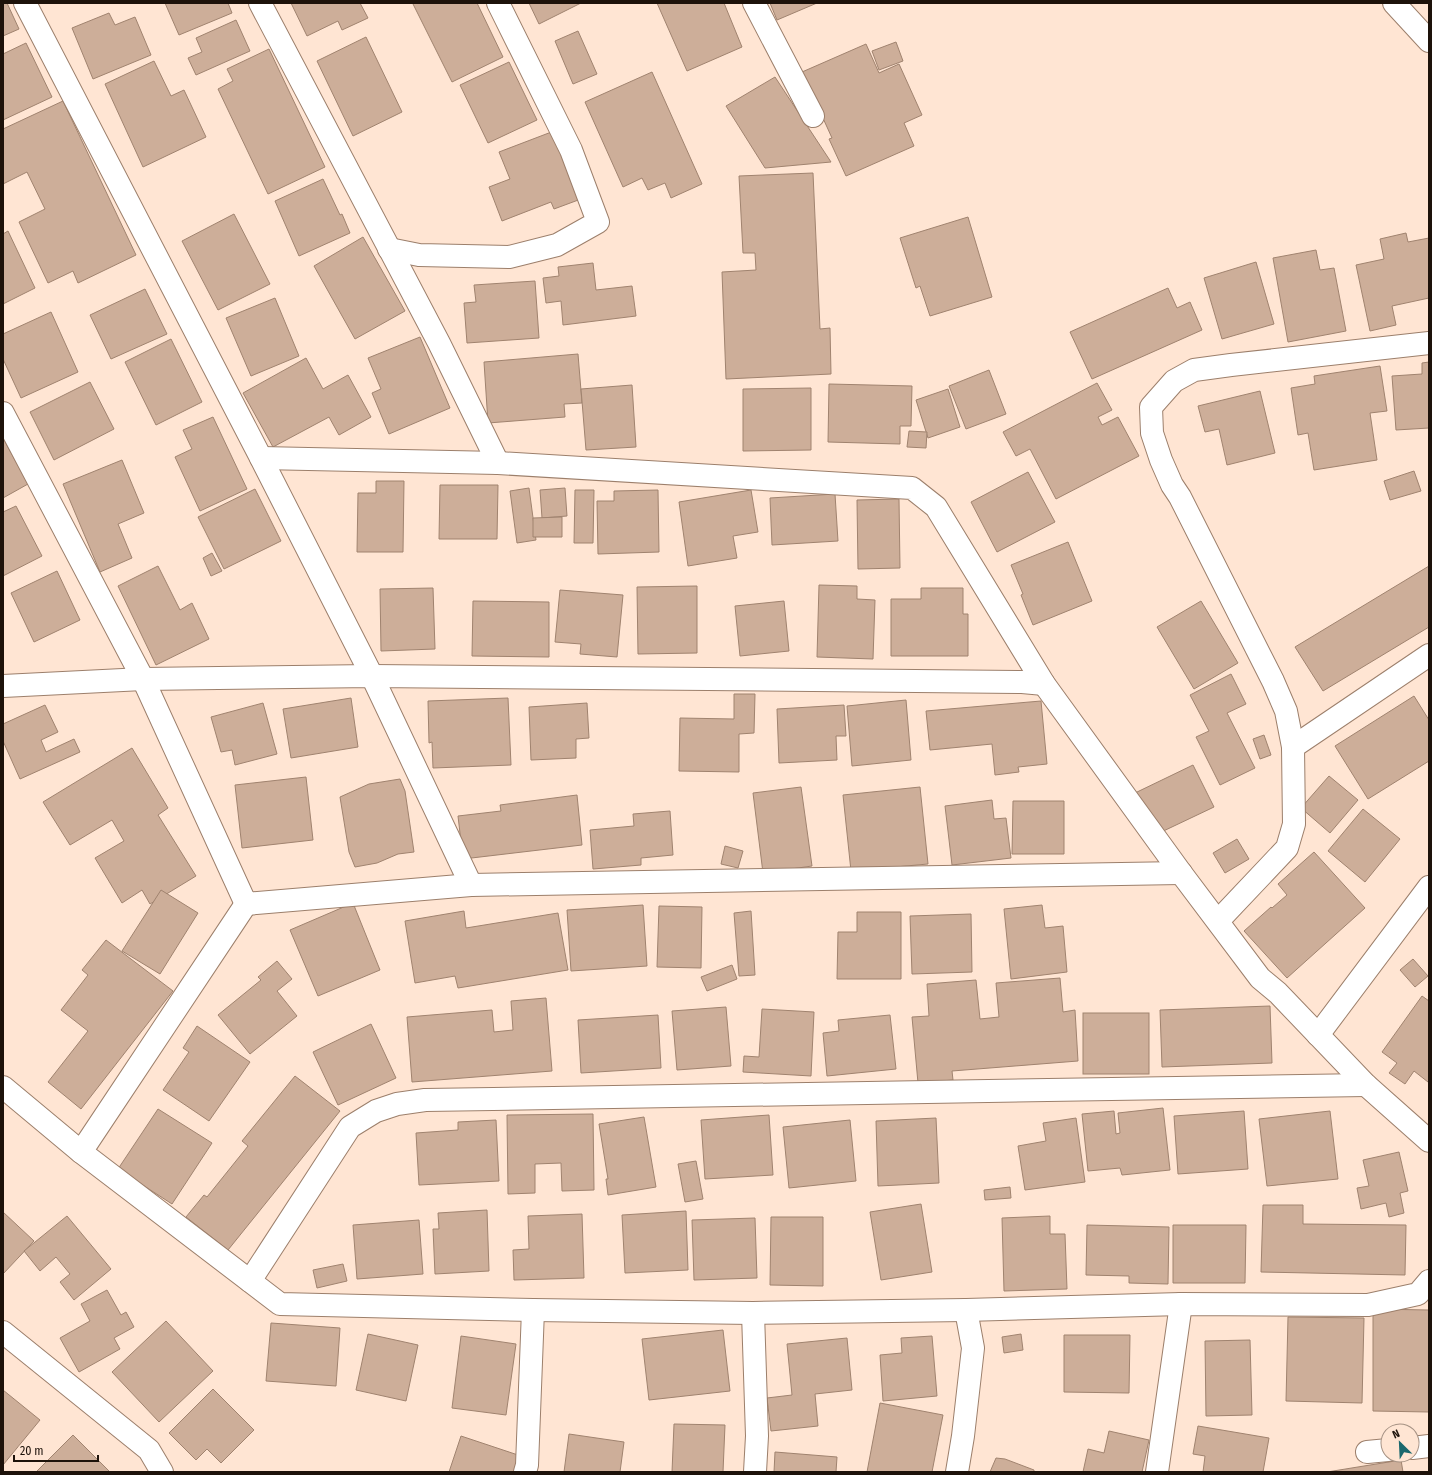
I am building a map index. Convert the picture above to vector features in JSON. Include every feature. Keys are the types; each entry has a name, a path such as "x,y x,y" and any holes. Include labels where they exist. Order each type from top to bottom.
{"street":[{"path":"25,3 261,458 372,676 471,885"},
{"path":"260,3 440,343 498,463"},
{"path":"389,249 419,255 509,257 557,245 598,222 571,150 498,3"},
{"path":"754,3 813,116"},
{"path":"1394,3 1429,41"},
{"path":"1218,921 1287,848 1294,824 1293,747 1286,711 1276,687 1180,497 1172,485 1161,460 1152,433 1151,407 1174,381 1194,370 1429,343"},
{"path":"3,412 143,679 246,904"},
{"path":"261,458 498,463 912,488 936,507 1044,684 1181,873 1260,978 1278,993 1366,1085 1429,1141"},
{"path":"1293,747 1429,656"},
{"path":"3,686 143,679 372,676 1022,682 1044,684"},
{"path":"246,904 471,885 1181,873"},
{"path":"1318,1036 1429,887"},
{"path":"81,1152 246,904"},
{"path":"250,1281 350,1127 376,1111 398,1104 425,1100 1366,1085"},
{"path":"3,1087 81,1152 280,1304 754,1313 966,1310 1181,1304 1368,1305 1418,1294 1429,1281"},
{"path":"1157,1472 1181,1304"},
{"path":"525,1472 527,1464 533,1310"},
{"path":"957,1472 963,1436 973,1348 966,1310"},
{"path":"754,1313 757,1436 755,1472"},
{"path":"3,1332 148,1450 162,1472"}],"building":[{"path":"3,3 7,3 19,29 3,36"},
{"path":"165,3 228,3 232,13 179,35"},
{"path":"291,3 360,3 368,18 342,30 338,21 307,36"},
{"path":"477,3 503,57 452,82 413,4"},
{"path":"529,3 581,3 539,24"},
{"path":"657,3 724,3 742,47 687,71"},
{"path":"770,3 817,3 777,20"},
{"path":"109,13 115,25 135,17 151,55 93,79 72,28"},
{"path":"236,20 250,51 196,75 188,58 202,52 196,38"},
{"path":"578,31 597,74 573,84 555,41"},
{"path":"366,37 402,112 353,136 317,61"},
{"path":"896,42 903,61 879,70 872,51"},
{"path":"26,43 52,97 3,120 3,54"},
{"path":"866,44 879,73 899,64 922,115 904,123 914,146 846,176 829,139 832,138 802,72"},
{"path":"269,49 325,167 268,194 218,89 233,81 227,69"},
{"path":"154,61 171,96 184,90 206,137 143,167 105,84"},
{"path":"509,62 537,120 488,143 460,85"},
{"path":"652,72 702,184 671,198 665,183 648,190 642,178 623,187 585,102"},
{"path":"775,77 831,162 765,168 726,106"},
{"path":"63,101 136,255 78,283 73,271 48,283 19,222 45,209 27,172 3,184 3,129"},
{"path":"554,131 581,199 554,209 551,202 502,221 489,187 510,179 499,152"},
{"path":"813,173 820,329 830,328 831,374 726,379 722,272 756,270 755,253 743,253 739,176"},
{"path":"323,179 340,215 342,214 350,233 299,256 275,201"},
{"path":"234,214 270,284 218,310 182,241"},
{"path":"968,217 992,297 930,316 920,286 916,288 900,238"},
{"path":"8,231 35,288 3,304 3,234"},
{"path":"1406,233 1408,242 1429,238 1429,298 1392,306 1396,325 1370,331 1356,265 1384,259 1380,239"},
{"path":"363,237 405,311 355,339 314,266"},
{"path":"1316,250 1320,270 1334,268 1346,331 1288,342 1273,258"},
{"path":"1256,262 1274,324 1222,339 1204,278"},
{"path":"593,263 596,290 632,286 636,316 563,325 561,301 546,303 543,278 559,276 558,267"},
{"path":"535,281 539,338 467,343 464,303 476,302 474,285"},
{"path":"1168,288 1177,308 1190,302 1202,330 1092,379 1070,332"},
{"path":"145,289 167,334 111,359 90,315"},
{"path":"275,298 299,356 251,376 226,318"},
{"path":"51,312 78,372 21,398 3,359 3,334"},
{"path":"420,337 450,408 389,434 372,393 381,389 368,358"},
{"path":"171,339 202,402 156,425 125,362"},
{"path":"578,354 582,403 564,404 565,417 488,423 484,362"},
{"path":"306,358 323,389 348,375 371,417 339,435 329,417 273,447 243,393"},
{"path":"1429,362 1429,428 1396,430 1392,376 1422,374 1422,363"},
{"path":"1380,366 1387,411 1370,413 1377,460 1314,470 1308,433 1298,435 1291,388 1315,384 1314,376"},
{"path":"989,370 1006,414 966,429 949,386"},
{"path":"90,382 114,429 54,460 30,412"},
{"path":"1097,383 1112,410 1098,417 1102,425 1118,417 1139,456 1056,499 1030,449 1016,456 1003,432"},
{"path":"829,384 912,386 911,426 900,426 900,444 828,442"},
{"path":"632,385 636,447 586,450 581,389"},
{"path":"811,388 811,450 743,451 743,389"},
{"path":"948,389 960,427 928,438 916,400"},
{"path":"1260,391 1275,453 1227,465 1219,429 1205,432 1198,406"},
{"path":"213,417 247,489 200,511 175,457 192,449 183,430"},
{"path":"909,431 927,432 926,448 907,447"},
{"path":"3,438 28,484 3,498"},
{"path":"122,460 144,513 118,524 132,558 100,572 63,484"},
{"path":"1414,471 1421,491 1390,500 1384,481"},
{"path":"1028,472 1055,522 997,552 971,502"},
{"path":"376,481 404,481 403,552 357,552 358,493 376,493"},
{"path":"440,485 498,485 497,539 439,539"},
{"path":"529,488 536,540 517,543 510,491"},
{"path":"565,488 567,516 542,518 540,490"},
{"path":"255,489 281,541 224,569 198,517"},
{"path":"575,490 594,490 593,543 574,543"},
{"path":"658,490 659,552 598,554 597,501 614,501 614,491"},
{"path":"751,490 758,532 733,536 737,558 688,566 679,502"},
{"path":"835,494 838,541 772,545 770,498"},
{"path":"899,499 900,568 858,569 857,500"},
{"path":"16,506 42,556 3,576 3,512"},
{"path":"562,517 562,537 533,537 533,518"},
{"path":"1068,542 1092,601 1033,625 1021,595 1023,594 1011,565"},
{"path":"212,553 222,571 211,576 203,558"},
{"path":"158,566 180,610 192,603 209,639 156,665 118,586"},
{"path":"1429,566 1429,627 1323,691 1295,647"},
{"path":"57,571 80,620 34,642 11,593"},
{"path":"819,585 857,586 857,599 875,600 873,659 817,657"},
{"path":"697,586 697,653 638,654 637,587"},
{"path":"433,588 435,649 381,651 380,589"},
{"path":"921,588 963,588 963,614 968,614 968,656 891,656 891,599 921,599"},
{"path":"560,590 623,595 617,657 580,654 581,644 555,642"},
{"path":"473,601 549,602 549,657 472,656"},
{"path":"784,601 789,651 740,656 735,606"},
{"path":"1201,601 1238,663 1194,689 1157,627"},
{"path":"1231,674 1246,704 1227,713 1255,768 1220,785 1196,737 1209,731 1190,695"},
{"path":"734,694 755,694 754,733 739,734 739,772 679,771 680,718 734,719"},
{"path":"1414,696 1429,720 1429,761 1368,799 1335,746"},
{"path":"351,698 358,747 291,758 283,709"},
{"path":"508,698 511,765 433,768 432,742 429,743 428,701"},
{"path":"906,700 911,760 852,766 847,706"},
{"path":"1041,701 1047,764 1018,767 1019,772 995,775 992,744 930,750 926,711"},
{"path":"263,703 277,754 235,765 232,750 221,752 211,717"},
{"path":"587,703 589,738 576,739 576,758 531,760 529,707"},
{"path":"45,705 58,732 41,740 46,752 74,739 80,752 20,779 3,741 3,724"},
{"path":"844,705 846,736 836,736 837,760 779,763 777,709"},
{"path":"1264,735 1271,755 1260,759 1253,739"},
{"path":"132,748 168,808 158,815 196,876 150,904 142,890 122,903 95,858 124,841 112,820 70,845 43,802"},
{"path":"1193,765 1214,807 1155,835 1135,793"},
{"path":"1329,776 1358,800 1330,833 1301,808"},
{"path":"306,777 313,840 242,848 235,785"},
{"path":"400,779 405,791 414,852 398,854 377,863 355,867 349,852 340,797 369,784"},
{"path":"801,787 812,866 763,873 753,793"},
{"path":"920,787 928,864 851,871 843,795"},
{"path":"577,795 582,845 463,859 458,816 501,811 500,805"},
{"path":"992,800 994,819 1006,818 1011,858 952,865 945,806"},
{"path":"1013,801 1064,801 1064,854 1012,854"},
{"path":"1363,809 1400,839 1365,882 1328,851"},
{"path":"670,811 673,855 641,858 641,865 593,869 590,830 634,826 633,814"},
{"path":"1237,839 1249,859 1225,873 1213,853"},
{"path":"725,846 743,851 738,868 721,864"},
{"path":"1314,852 1365,908 1287,978 1244,931 1287,895 1278,884"},
{"path":"161,890 198,913 160,974 122,951"},
{"path":"353,903 380,970 318,996 290,930"},
{"path":"643,905 647,966 571,971 567,910"},
{"path":"1042,905 1045,928 1063,926 1067,972 1011,979 1004,909"},
{"path":"659,906 702,907 701,968 657,967"},
{"path":"464,911 466,928 558,913 568,970 458,988 455,976 415,983 405,921"},
{"path":"751,911 755,975 739,976 734,913"},
{"path":"857,912 901,912 901,979 837,979 838,932 857,932"},
{"path":"971,914 972,972 912,974 910,916"},
{"path":"106,940 173,991 81,1109 48,1082 88,1031 61,1010 88,975 82,970"},
{"path":"1413,959 1428,976 1415,987 1400,970"},
{"path":"277,961 292,979 277,991 297,1016 250,1054 218,1015 261,980 258,977"},
{"path":"732,965 737,979 707,991 701,977"},
{"path":"1060,978 1063,1012 1075,1010 1078,1061 952,1071 953,1080 918,1083 912,1017 929,1016 927,984 976,980 980,1019 999,1017 996,983"},
{"path":"1422,996 1429,1001 1429,1080 1428,1082 1414,1071 1405,1084 1389,1073 1397,1063 1382,1052"},
{"path":"546,998 552,1071 412,1082 407,1017 492,1010 494,1032 513,1030 511,1001"},
{"path":"1270,1006 1272,1063 1162,1067 1160,1010"},
{"path":"726,1007 731,1066 677,1070 672,1011"},
{"path":"762,1009 814,1012 811,1076 743,1072 744,1056 759,1057"},
{"path":"1083,1013 1149,1013 1149,1074 1083,1074"},
{"path":"658,1015 661,1068 581,1073 578,1020"},
{"path":"890,1015 896,1069 827,1076 823,1033 839,1031 838,1020"},
{"path":"371,1024 396,1078 338,1105 313,1052"},
{"path":"197,1026 250,1062 209,1121 163,1090 189,1052 183,1048"},
{"path":"295,1076 340,1111 228,1250 186,1217 204,1195 207,1197 248,1146 242,1141"},
{"path":"1163,1108 1170,1170 1122,1175 1120,1168 1088,1171 1082,1114 1114,1111 1116,1134 1120,1133 1118,1113"},
{"path":"158,1109 212,1143 172,1204 118,1169"},
{"path":"1244,1111 1248,1169 1178,1174 1174,1116"},
{"path":"1330,1111 1338,1179 1267,1186 1259,1119"},
{"path":"593,1114 594,1190 562,1191 561,1163 535,1164 535,1193 508,1194 507,1115"},
{"path":"769,1115 773,1175 705,1179 701,1120"},
{"path":"644,1117 656,1187 608,1195 606,1179 608,1179 599,1124"},
{"path":"936,1118 939,1183 878,1186 876,1121"},
{"path":"1076,1118 1085,1182 1025,1190 1018,1146 1046,1141 1043,1123"},
{"path":"496,1120 499,1181 419,1185 416,1133 458,1130 458,1122"},
{"path":"850,1120 856,1181 789,1188 783,1127"},
{"path":"1399,1152 1408,1191 1400,1193 1404,1213 1389,1217 1386,1203 1361,1209 1357,1188 1369,1186 1363,1160"},
{"path":"696,1161 703,1199 685,1202 678,1164"},
{"path":"1010,1187 1011,1198 985,1200 984,1190"},
{"path":"921,1204 932,1272 881,1280 870,1212"},
{"path":"1263,1205 1303,1205 1303,1224 1406,1225 1405,1275 1261,1272"},
{"path":"487,1210 489,1271 435,1274 433,1229 439,1229 438,1213"},
{"path":"686,1211 688,1270 625,1273 622,1215"},
{"path":"3,1212 34,1241 3,1274"},
{"path":"582,1214 584,1278 514,1280 513,1250 529,1249 528,1216"},
{"path":"67,1216 111,1269 74,1300 60,1282 70,1274 56,1257 40,1271 24,1251"},
{"path":"1050,1216 1050,1234 1065,1234 1067,1289 1004,1291 1002,1218"},
{"path":"771,1217 823,1217 823,1286 770,1285"},
{"path":"755,1218 757,1278 694,1280 692,1220"},
{"path":"419,1220 423,1274 357,1279 353,1225"},
{"path":"1087,1225 1169,1227 1168,1284 1129,1283 1129,1276 1086,1275"},
{"path":"1173,1225 1246,1225 1245,1283 1173,1283"},
{"path":"343,1264 347,1281 317,1288 313,1270"},
{"path":"107,1290 121,1315 126,1312 134,1327 114,1338 120,1349 79,1372 60,1338 90,1321 81,1304"},
{"path":"1373,1309 1429,1310 1429,1412 1373,1411"},
{"path":"1288,1317 1364,1318 1362,1403 1286,1401"},
{"path":"166,1321 213,1371 159,1422 112,1372"},
{"path":"271,1323 340,1328 336,1386 266,1381"},
{"path":"723,1330 730,1391 649,1400 642,1339"},
{"path":"368,1334 418,1345 406,1401 356,1390"},
{"path":"1021,1334 1023,1350 1004,1353 1002,1337"},
{"path":"1064,1335 1130,1335 1129,1393 1064,1392"},
{"path":"461,1336 516,1344 506,1415 452,1408"},
{"path":"932,1336 937,1396 883,1401 880,1355 902,1353 901,1338"},
{"path":"847,1338 852,1390 815,1394 818,1426 771,1431 767,1398 792,1395 787,1344"},
{"path":"1250,1340 1252,1415 1206,1416 1205,1341"},
{"path":"213,1389 254,1430 221,1463 207,1449 196,1460 169,1433"},
{"path":"3,1390 40,1420 3,1465"},
{"path":"880,1403 943,1415 932,1472 867,1472"},
{"path":"674,1424 725,1425 723,1472 672,1472"},
{"path":"1198,1426 1269,1438 1263,1472 1203,1472 1205,1456 1193,1454"},
{"path":"1109,1431 1149,1440 1142,1472 1083,1472 1088,1449 1104,1453"},
{"path":"569,1434 624,1442 620,1472 564,1472"},
{"path":"73,1435 110,1472 36,1472"},
{"path":"461,1436 521,1456 515,1472 449,1472"},
{"path":"775,1452 837,1457 836,1472 774,1472"},
{"path":"996,1458 1005,1459 1034,1470 1034,1472 990,1472"},
{"path":"1382,1463 1402,1463 1403,1472 1327,1472"}]}
